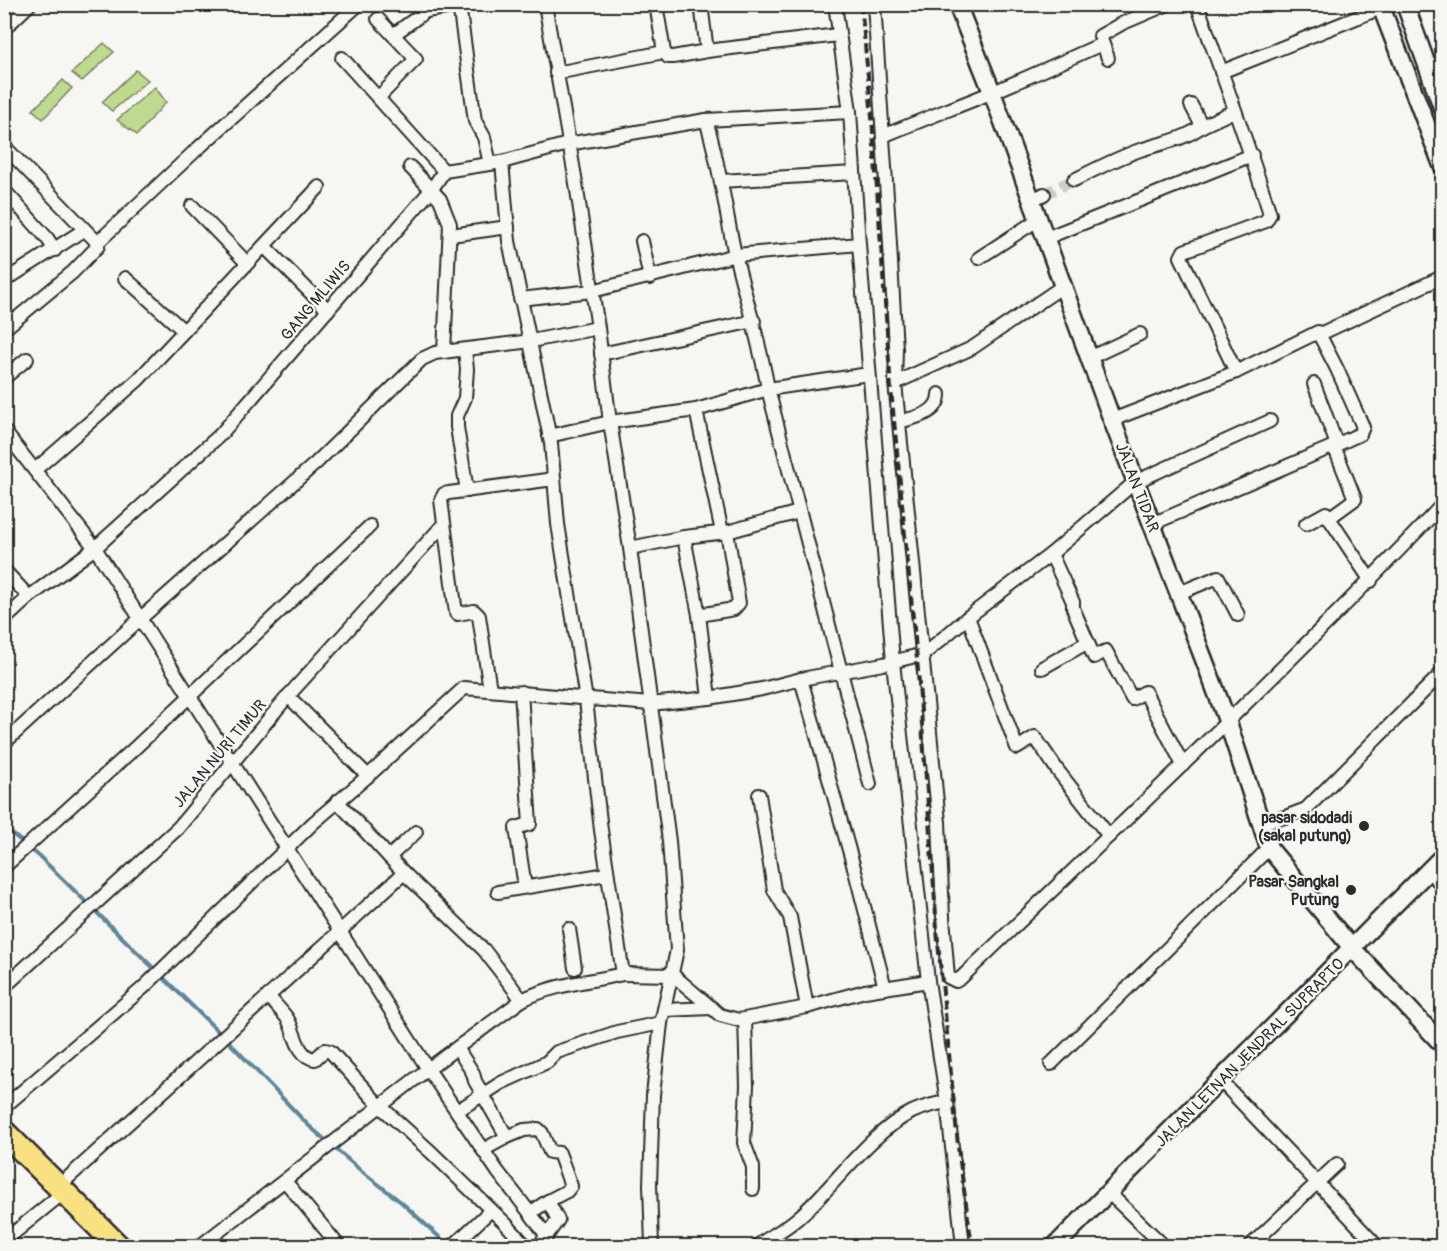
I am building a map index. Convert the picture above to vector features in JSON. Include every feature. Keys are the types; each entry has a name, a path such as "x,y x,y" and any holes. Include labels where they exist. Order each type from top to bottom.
{"highway":[{"path":"4,1132 118,1246"}],"street":[{"path":"4,29 30,4"},
{"path":"4,329 73,272 96,249 97,243 228,121 359,4"},
{"path":"545,4 598,328 670,852 677,937 673,975 661,1023 653,1095 650,1185 652,1246"},
{"path":"656,4 664,52 668,57 838,36"},
{"path":"701,4 707,51"},
{"path":"835,4 850,112 893,662 928,981 947,1102 963,1246"},
{"path":"874,4 896,349 895,383 924,654 939,822 948,977 956,981 961,978 1228,723 1371,581 1443,505"},
{"name":"JALAN TIDAR","path":"957,4 1038,197 1039,219 1112,420 1228,723 1269,848 1352,948 1443,1044"},
{"path":"1108,58 1100,38 1102,34 1168,4"},
{"path":"1197,4 1234,111 1252,155 1270,214 1259,224 1184,251 1181,257 1236,372"},
{"path":"1405,4 1435,65 1443,107"},
{"path":"393,34 426,8 459,5 475,121 496,163 520,299 531,341 549,436 558,524 586,700 607,874 623,974"},
{"path":"1221,72 1381,6 1443,165"},
{"path":"378,19 416,59 378,98"},
{"path":"883,136 1102,44"},
{"path":"556,73 664,52"},
{"path":"342,58 444,171 496,163 568,144 706,120 850,112"},
{"path":"1407,76 1435,65"},
{"path":"1191,105 1202,126"},
{"path":"1074,180 1140,150 1181,137 1234,111"},
{"path":"706,120 721,181 735,255 768,389 870,784"},
{"path":"4,146 97,243"},
{"path":"1046,238 1252,155"},
{"path":"410,167 432,189 446,210 451,236 444,352"},
{"name":"GANG MLIWIS","path":"4,620 29,597 95,548 220,435 432,189 444,171"},
{"path":"721,181 854,173"},
{"path":"36,469 138,380 319,187"},
{"path":"4,190 55,250"},
{"path":"192,206 247,263"},
{"path":"979,258 1039,219"},
{"path":"451,236 508,227"},
{"path":"4,281 84,230"},
{"path":"642,241 650,278"},
{"path":"520,299 592,291 735,255 859,244"},
{"path":"264,246 328,310"},
{"path":"1112,420 1236,372 1317,332 1320,334 1443,277"},
{"path":"125,278 184,331"},
{"path":"895,383 972,348 1063,286"},
{"path":"601,354 753,321"},
{"path":"4,743 316,463 422,359 435,353 531,341 598,328"},
{"path":"1089,358 1140,334"},
{"path":"1152,524 1360,434 1363,427 1320,334"},
{"path":"465,351 467,369 465,398 458,416 457,427 467,491"},
{"path":"4,378 27,358"},
{"path":"549,436 610,422 696,410 768,389 869,374"},
{"path":"1314,384 1355,499 1329,518"},
{"path":"900,422 928,413 938,402 939,394"},
{"path":"696,410 739,603 734,609 699,615"},
{"path":"4,1107 157,974 337,801 368,776 464,688 650,704 709,698 762,689 924,654 968,617 1051,554 1136,482 1270,420"},
{"path":"4,431 36,469 95,548 428,1069 483,1150 547,1236"},
{"path":"490,690 478,614 474,611 456,613 440,505 444,494 554,479"},
{"path":"630,549 684,537 725,532 799,512"},
{"path":"1306,524 1326,513 1371,581"},
{"path":"4,867 136,747 370,525"},
{"name":"JALAN NURI TIMUR","path":"4,987 178,828 288,696 443,525"},
{"path":"684,537 699,615 709,698"},
{"path":"1051,554 1073,602 1073,608 1094,657 1107,651 1132,699 1145,692 1183,765"},
{"path":"4,570 29,597"},
{"path":"1179,593 1218,577 1238,615"},
{"path":"968,617 1017,748 1035,737 1058,771 1109,836"},
{"path":"1042,668 1088,642"},
{"path":"1262,823 1295,814 1311,804 1443,673"},
{"path":"801,679 885,988"},
{"path":"521,692 530,824 516,828 525,887"},
{"path":"288,696 368,776"},
{"path":"759,795 774,890 790,916 807,1007"},
{"path":"337,801 404,873 484,950 522,1000"},
{"path":"389,857 416,832"},
{"path":"1051,1064 1269,848"},
{"name":"JALAN LETNAN JENDRAL SUPRAPTO","path":"1055,1246 1443,857"},
{"path":"1429,871 1443,885"},
{"path":"4,1241 227,1033 404,873"},
{"path":"498,892 607,874"},
{"path":"568,929 576,976"},
{"path":"200,1246 380,1105 522,1000 576,976 673,975 712,1008 728,1018 745,1019 807,1007 865,992 928,981"},
{"path":"268,996 288,1020 296,1043 310,1058 315,1059 325,1050 330,1051 380,1105 526,1246"},
{"path":"664,1010 712,1008"},
{"path":"745,1019 747,1086 744,1143 753,1167 753,1189"},
{"path":"457,1111 513,1076 547,1062 557,1052 617,1032 661,1023"},
{"path":"457,1048 473,1072 482,1094 507,1137"},
{"path":"1220,1080 1377,1246"},
{"path":"758,1246 799,1218 869,1146 893,1125 909,1113 947,1102"},
{"path":"483,1150 525,1130 538,1130 542,1133 550,1152 559,1153 571,1186 567,1191 530,1213"},
{"path":"1250,1246 1337,1164"},
{"path":"285,1181 339,1246"},
{"path":"1109,1193 1164,1246"},
{"path":"538,1246 558,1220 548,1201"},
{"path":"454,1246 491,1210"}],"green space":[{"path":"104,43 114,52 82,81 72,73"},
{"path":"136,70 148,80 112,111 102,102"},
{"path":"63,80 72,88 43,119 33,110"},
{"path":"155,87 166,102 137,135 117,120"}],"waterway":[{"path":"4,827 39,856 228,1041 308,1125 401,1202 449,1246"}],"tunnel":[{"path":"1044,194 1074,180"}],"railway":[{"path":"861,4 872,117 891,389 918,670 938,942 959,1155 972,1246"}],"place":[{"name":"pasar sidodadi (sakal putung)","path":"1364,826"},
{"name":"Pasar Sangkal Putung","path":"1351,890"}]}
